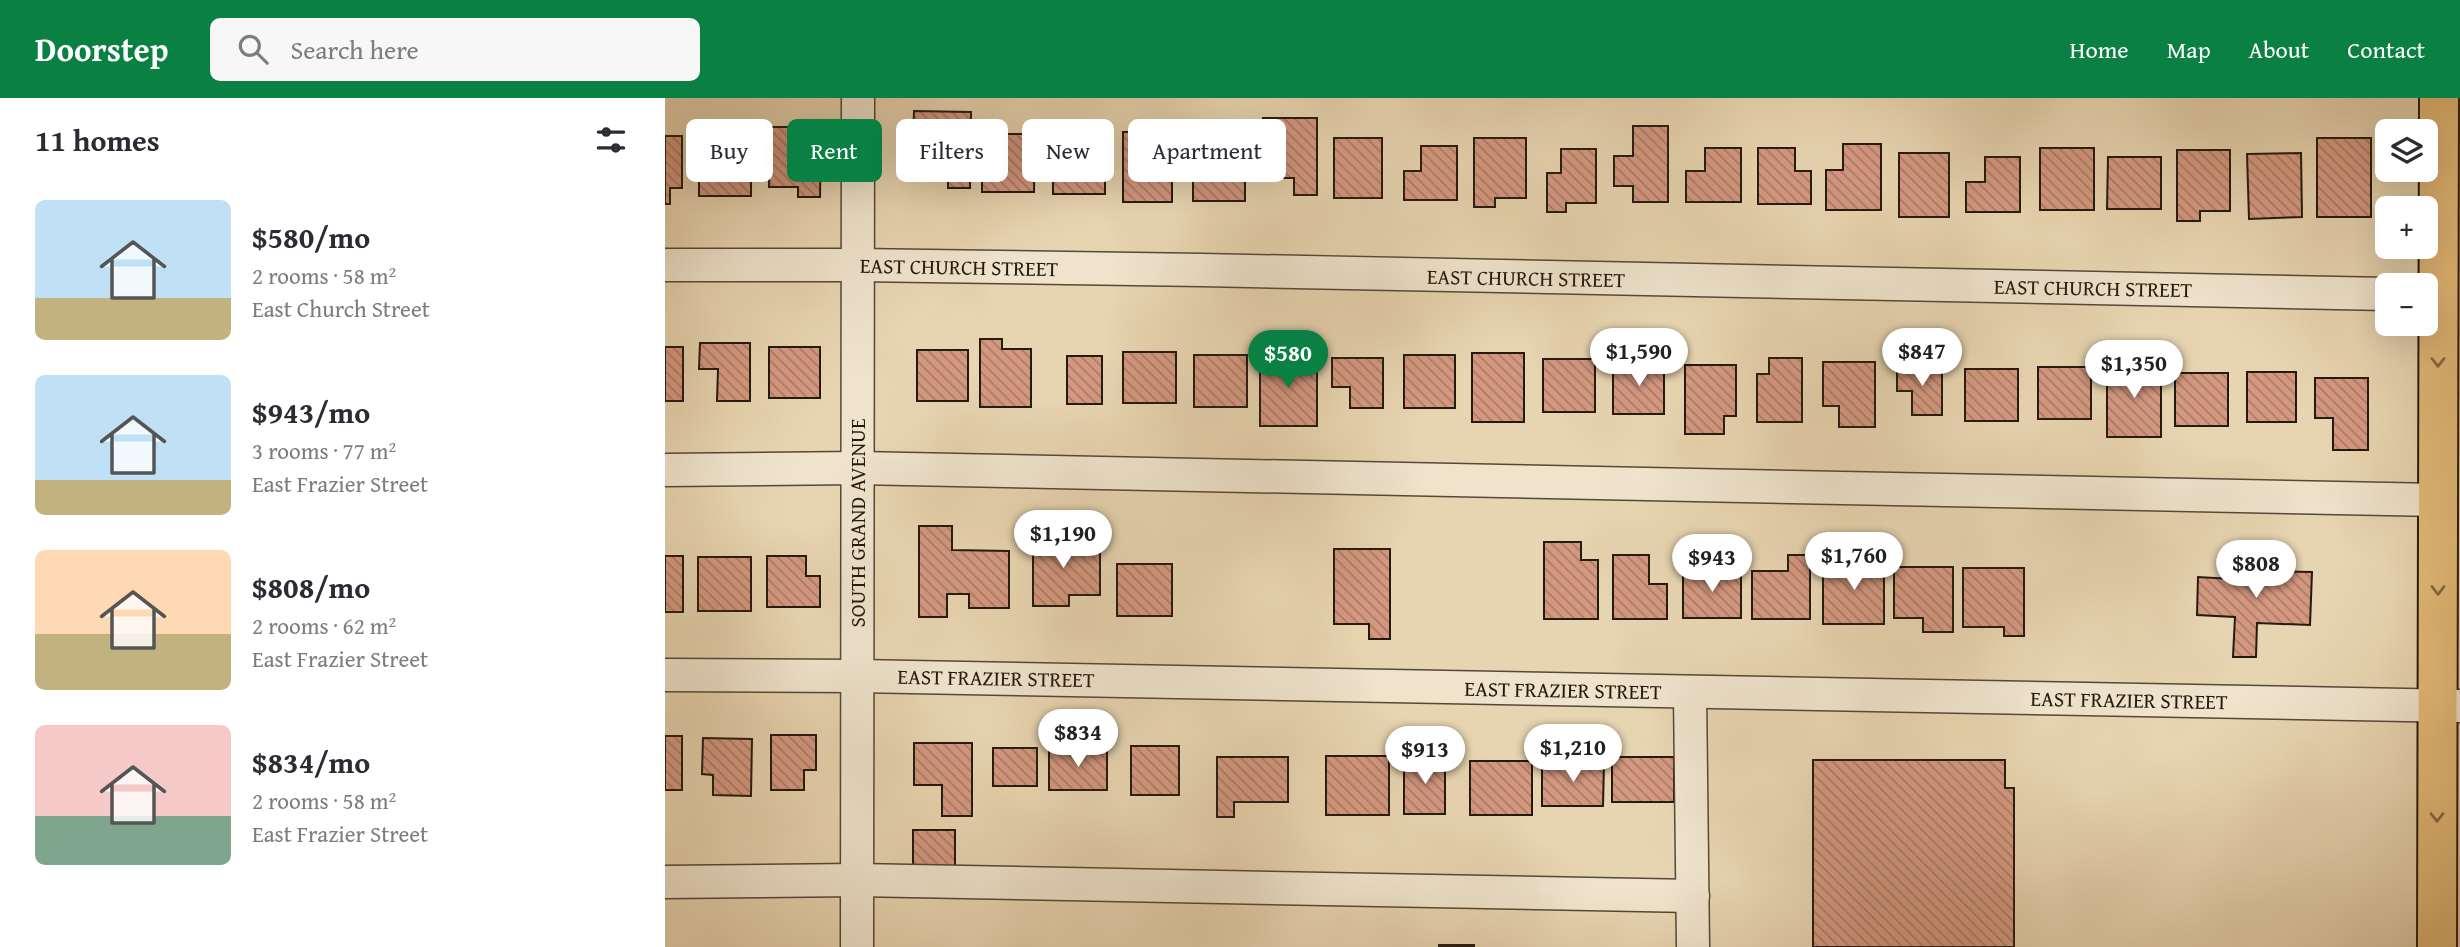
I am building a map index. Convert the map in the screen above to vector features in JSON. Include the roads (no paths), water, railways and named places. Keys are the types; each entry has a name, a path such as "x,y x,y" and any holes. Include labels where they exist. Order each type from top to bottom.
{"main road":[{"path":"2437,947 2449,706 2438,500 2441,295 2439,98"}],"street":[{"name":"SOUTH GRAND AVENUE","path":"857,947 858,98"},
{"name":"EAST CHURCH STREET","path":"665,265 857,265 2375,293"},
{"path":"665,470 857,468 2438,500"},
{"name":"EAST FRAZIER STREET","path":"665,675 857,676 2449,706"},
{"path":"1690,692 1693,947"},
{"path":"665,882 857,880 1693,896"}]}
